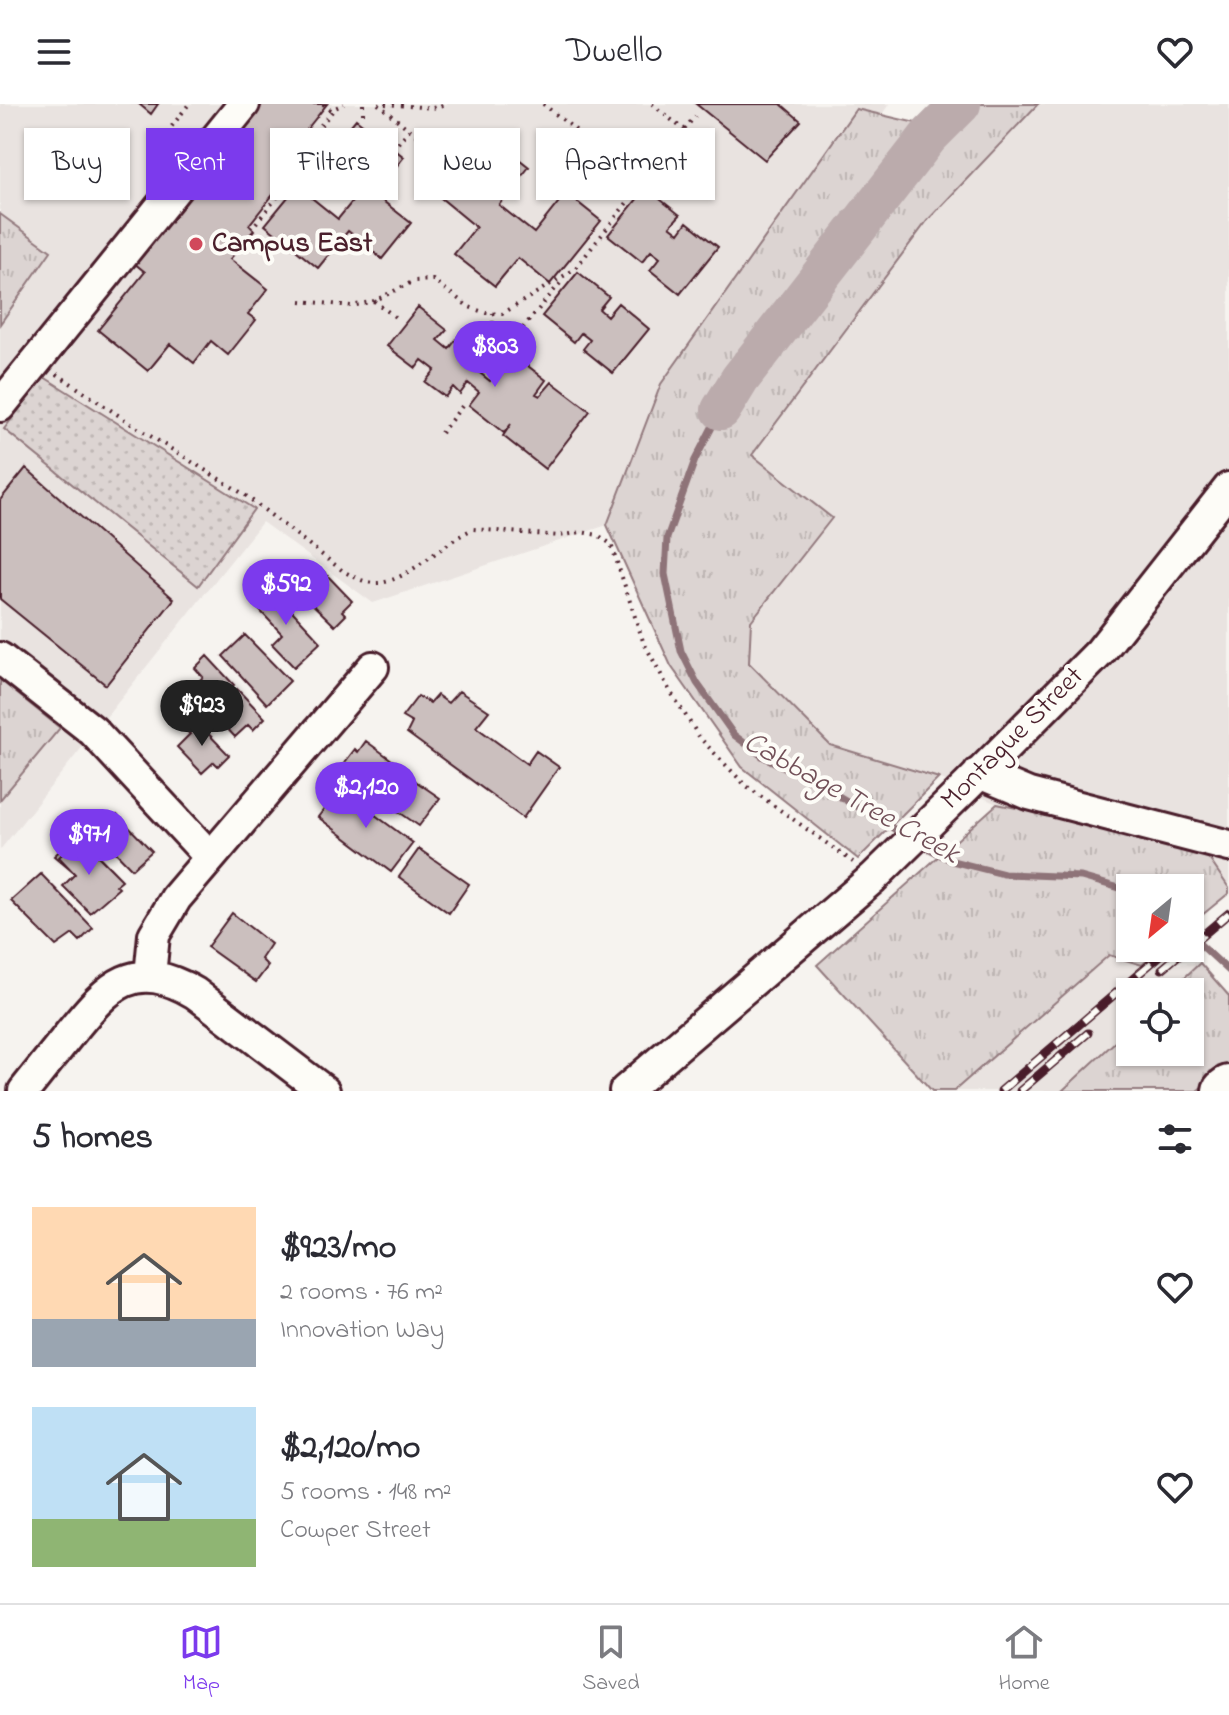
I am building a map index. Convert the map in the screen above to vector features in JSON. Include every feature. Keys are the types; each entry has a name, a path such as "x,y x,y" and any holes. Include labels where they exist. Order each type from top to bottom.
{"street":[{"path":"0,406 244,104"},
{"name":"Montague Street","path":"625,1091 883,868 974,779 1100,652 1229,488"},
{"path":"0,658 93,731 210,857"},
{"path":"150,976 151,943 157,927 210,857 373,667"},
{"path":"974,779 1229,846"},
{"path":"24,1091 103,994 126,980 150,976 181,984 195,993 324,1091"}],"path":[{"path":"170,128 189,104"},
{"path":"323,104 332,111"},
{"path":"256,223 315,151 306,143 332,111 344,104"},
{"path":"363,104 363,116"},
{"path":"378,104 414,134"},
{"path":"385,104 433,108 445,104"},
{"path":"543,104 573,128"},
{"path":"652,104 682,128"},
{"path":"686,128 695,116"},
{"path":"398,143 409,130"},
{"path":"487,371 631,200"},
{"path":"301,301 352,306 374,301 414,281 433,280 469,307 502,314 567,275"},
{"path":"374,301 399,320"},
{"path":"493,313 492,351 500,357"},
{"path":"54,372 245,495 343,571 361,580 378,584 398,578 473,529 560,536 581,532 598,535 611,544 643,641 700,738 745,785 851,861"},
{"path":"441,433 463,405"}],"shaded area":[{"path":"0,104 889,104 607,525 373,603 262,522 0,850"},
{"path":"1038,104 1229,104 1229,888 1201,847 997,804 939,778 830,745 749,663 751,621 832,518 751,455 927,221"},
{"path":"1109,955 1116,957 1116,962 1142,965 1200,963 1184,978 1116,978 1116,1041 1062,1091 954,1091"}],"green space":[{"path":"942,104 1038,104 927,221 752,455 832,518 751,621 749,663 830,745 939,778 858,859 742,767 671,666 607,525 661,384 856,109 920,124"},
{"path":"0,214 51,251 0,324"},
{"path":"44,377 254,509 198,586 4,429"},
{"path":"0,680 60,728 0,800"},
{"path":"997,804 1201,847 1229,888 1229,893 1204,914 1204,874 1116,874 1116,957 1109,955 954,1091 932,1091 817,965"},
{"path":"1200,963 1229,996 1229,1064 1197,1091 1062,1091 1116,1041 1116,1066 1204,1066 1204,978 1184,978"}],"building":[{"path":"139,104 158,104 151,114"},
{"name":"Campus East","path":"262,104 327,104 308,128 270,128 270,199 249,225 254,230 230,259 268,289 248,314 256,320 228,355 211,341 194,363 170,344 148,371 98,330 145,272 134,263 185,200 254,200 254,128 243,128"},
{"path":"696,104 781,104 801,121 765,160"},
{"name":"Campus East","path":"356,119 367,128 348,128"},
{"name":"Campus East","path":"520,160 529,167 520,178"},
{"name":"Campus East","path":"286,200 314,200 338,219 354,200 382,200 411,223 382,259 348,231 318,268 265,225"},
{"name":"Campus East","path":"443,200 503,200 499,205 534,233 560,200 575,200 601,221 550,284 518,258 495,286 454,254 476,227"},
{"path":"636,200 661,200 680,215 670,226 679,233 687,222 718,247 680,294 650,270 660,258 651,251 642,262 608,235"},
{"path":"578,272 609,297 599,309 607,316 618,303 649,329 613,373 583,349 590,340 581,333 574,342 542,316"},
{"name":"Campus East","path":"418,307 447,330 438,340 449,349 458,337 489,361 480,373 490,381 511,353 546,380 536,394 540,396 552,382 590,411 545,469 503,436 511,424 504,433 469,405 479,392 468,383 460,394 453,387 445,397 425,382 435,370 422,360 416,368 387,346"},
{"path":"26,468 174,599 106,685 0,599 0,500"},
{"path":"324,572 352,601 342,611 346,615 335,626 302,594"},
{"path":"268,585 321,642 294,667 272,644 282,634 251,601"},
{"path":"245,635 290,681 267,704 223,656"},
{"path":"207,656 234,685 224,694 228,698 237,689 265,718 253,730 248,725 235,737 212,712 216,708 208,699 199,708 186,694 203,677 195,668"},
{"path":"459,691 489,711 476,727 527,764 536,751 559,767 523,818 407,733 412,723 402,717 418,696 430,703 437,695 448,703"},
{"path":"195,720 229,755 218,766 214,762 202,773 177,747 190,734 185,730"},
{"path":"366,741 400,766 398,769 440,798 419,826 339,770 355,749 358,752"},
{"path":"340,789 413,843 391,872 318,817"},
{"path":"117,815 152,851 132,869 101,837 109,829 106,826"},
{"path":"77,835 122,880 116,885 119,888 90,913 63,886 75,874 54,856"},
{"path":"73,844 81,851 88,845 122,880 116,885 119,888 90,913 63,886 75,874 59,857"},
{"path":"419,849 469,884 449,913 399,877"},
{"path":"41,874 93,928 80,941 73,934 56,946 11,901"},
{"path":"232,913 271,944 261,959 268,966 256,982 207,947"}],"waterway":[{"name":"Cabbage Tree Creek","path":"955,104 958,107"},
{"name":"Cabbage Tree Creek","path":"721,410 740,379 929,136 961,104"},
{"name":"Cabbage Tree Creek","path":"721,410 695,460 667,538 665,574 681,651 697,683 734,735 762,756 815,782 906,836"},
{"name":"Cabbage Tree Creek","path":"920,844 952,861 1004,874 1081,877 1116,887"},
{"name":"Cabbage Tree Creek","path":"1204,948 1229,971"}],"railway":[{"path":"1204,934 1229,913"},
{"path":"1001,1091 1153,962"},
{"path":"1162,969 1170,962"},
{"path":"1020,1091 1088,1033"}],"place":[{"name":"Campus East","path":"196,244"}]}
